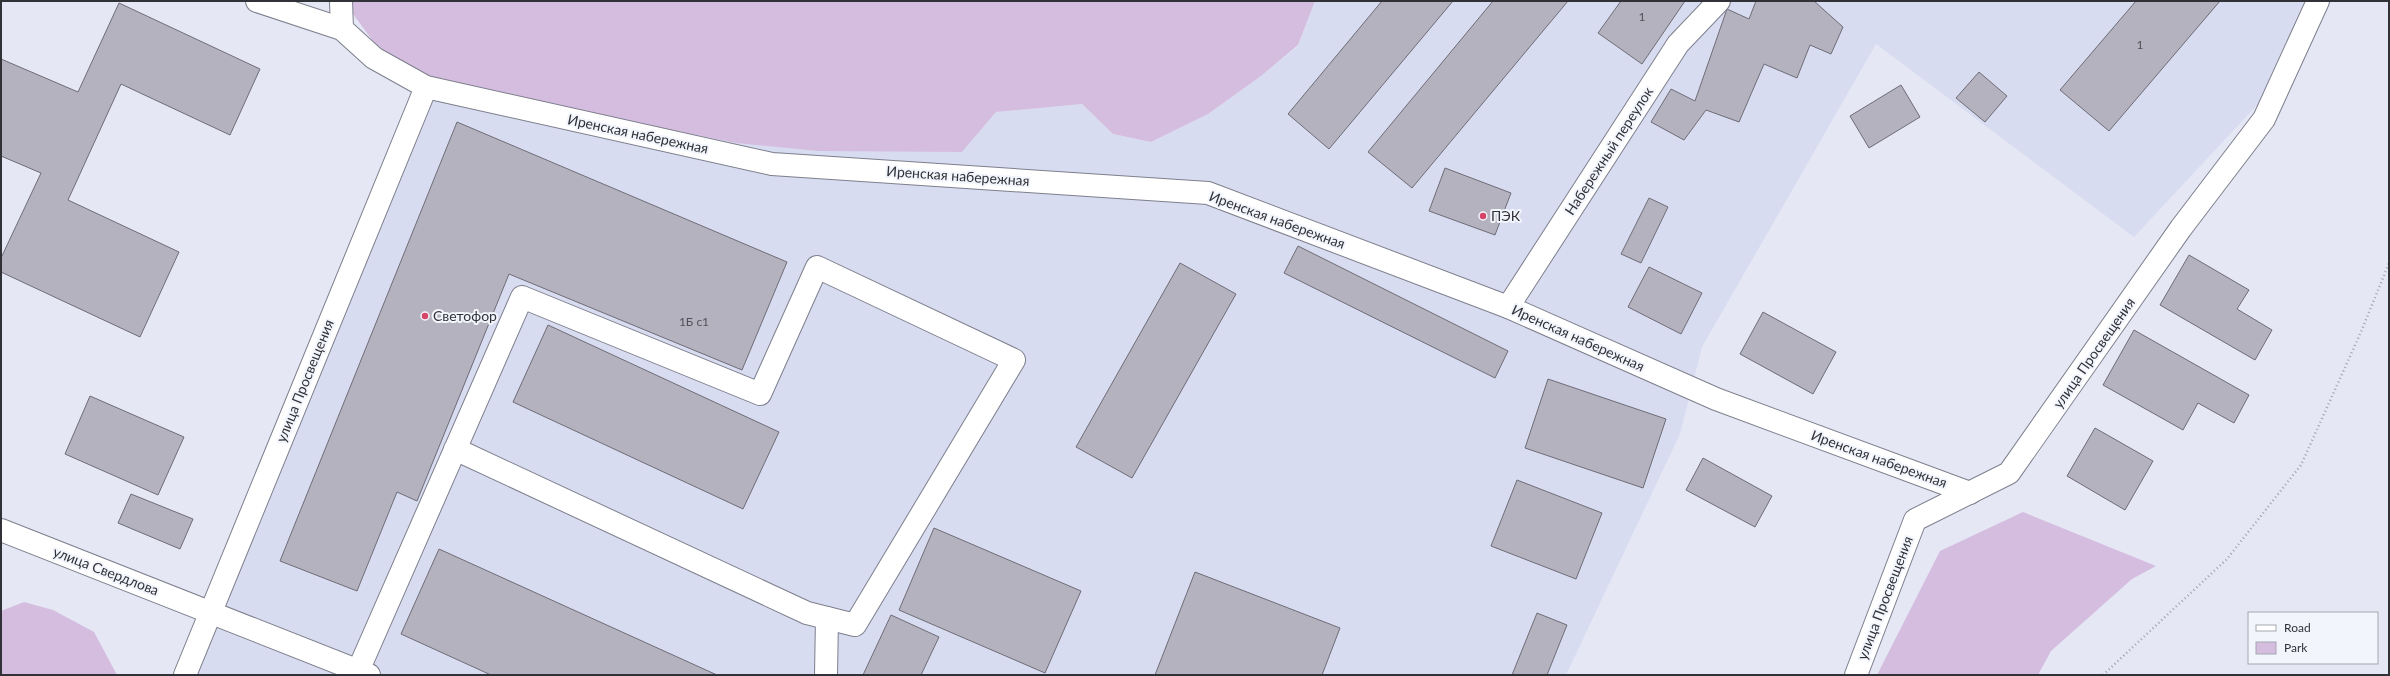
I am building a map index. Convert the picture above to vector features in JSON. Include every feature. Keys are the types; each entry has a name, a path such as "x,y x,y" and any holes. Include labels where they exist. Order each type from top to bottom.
{"street":[{"path":"256,1 342,29 341,1"},
{"name":"Набережный переулок","path":"1508,307 1678,44 1719,1"},
{"name":"улица Просвещения","path":"1856,675 1915,520 2009,473 2181,228 2264,119 2318,1"},
{"name":"Иренская набережная","path":"342,29 374,58 426,87 772,164 1208,193 1508,307 1716,399 1970,493"},
{"name":"улица Просвещения","path":"185,675 426,87"},
{"path":"363,673 455,449 522,297 760,394 818,266 1014,360 855,625 807,613 455,449"},
{"name":"улица Свердлова","path":"1,530 363,673"},
{"path":"826,675 827,618"}],"path":[{"path":"2103,675 2227,559 2301,464 2361,332 2389,263"}],"shaded area":[{"path":"1315,1 2332,1 2289,71 2134,237 1876,44 1702,347 1680,434 1566,675 196,675 439,81 459,87 736,143 962,152 996,112 1082,104 1113,134 1151,142 1208,114 1261,76 1298,46"}],"green space":[{"path":"351,1 1315,1 1298,45 1261,76 1208,114 1151,142 1113,134 1082,104 996,112 962,152 818,151 736,143 459,87 389,63 353,14"},
{"path":"2023,512 2156,566 2132,579 2051,651 2038,675 1877,675 1940,551"},
{"path":"24,602 53,610 94,632 117,675 1,675 1,611"}],"building":[{"path":"1382,1 1453,1 1329,149 1288,114"},
{"path":"1493,1 1568,1 1412,188 1368,152"},
{"path":"1621,1 1685,1 1642,64 1598,33"},
{"path":"1756,1 1814,1 1843,27 1831,54 1810,45 1797,78 1764,64 1739,122 1706,110 1684,140 1651,122 1671,89 1695,101 1727,9 1749,19"},
{"path":"2136,1 2220,1 2109,131 2060,90"},
{"path":"119,3 260,69 230,135 121,84 68,200 179,252 140,337 1,272 1,258 41,173 1,156 1,59 78,92"},
{"path":"1979,72 2007,96 1985,122 1956,98"},
{"path":"1901,85 1920,117 1869,148 1850,116"},
{"path":"457,122 787,262 742,370 509,274 417,501 397,492 357,591 280,561"},
{"path":"1445,168 1511,193 1495,235 1429,211"},
{"path":"1649,198 1668,207 1641,263 1621,254"},
{"path":"1298,246 1508,351 1495,378 1284,273"},
{"path":"2189,255 2249,290 2237,309 2272,330 2255,360 2160,305"},
{"path":"1180,263 1236,294 1132,478 1076,447"},
{"path":"1649,267 1702,293 1681,334 1628,307"},
{"path":"1763,312 1836,352 1813,394 1740,354"},
{"path":"548,325 779,432 743,509 513,402"},
{"path":"2134,330 2249,395 2234,423 2198,403 2183,430 2103,385"},
{"path":"1548,379 1666,419 1643,488 1525,448"},
{"path":"90,396 184,437 158,495 65,454"},
{"path":"2095,428 2153,461 2125,510 2067,476"},
{"path":"1703,458 1772,496 1755,527 1686,490"},
{"path":"1517,480 1602,513 1576,579 1491,546"},
{"path":"131,494 193,519 180,549 118,523"},
{"path":"934,528 1081,591 1045,673 899,610"},
{"path":"439,549 717,675 491,675 401,634"},
{"path":"1195,572 1340,628 1322,675 1155,675"},
{"path":"1537,613 1567,625 1547,675 1512,675"},
{"path":"891,615 939,637 921,675 863,675"}],"place":[{"name":"ПЭК","path":"1483,216"},
{"name":"Светофор","path":"425,316"}]}
